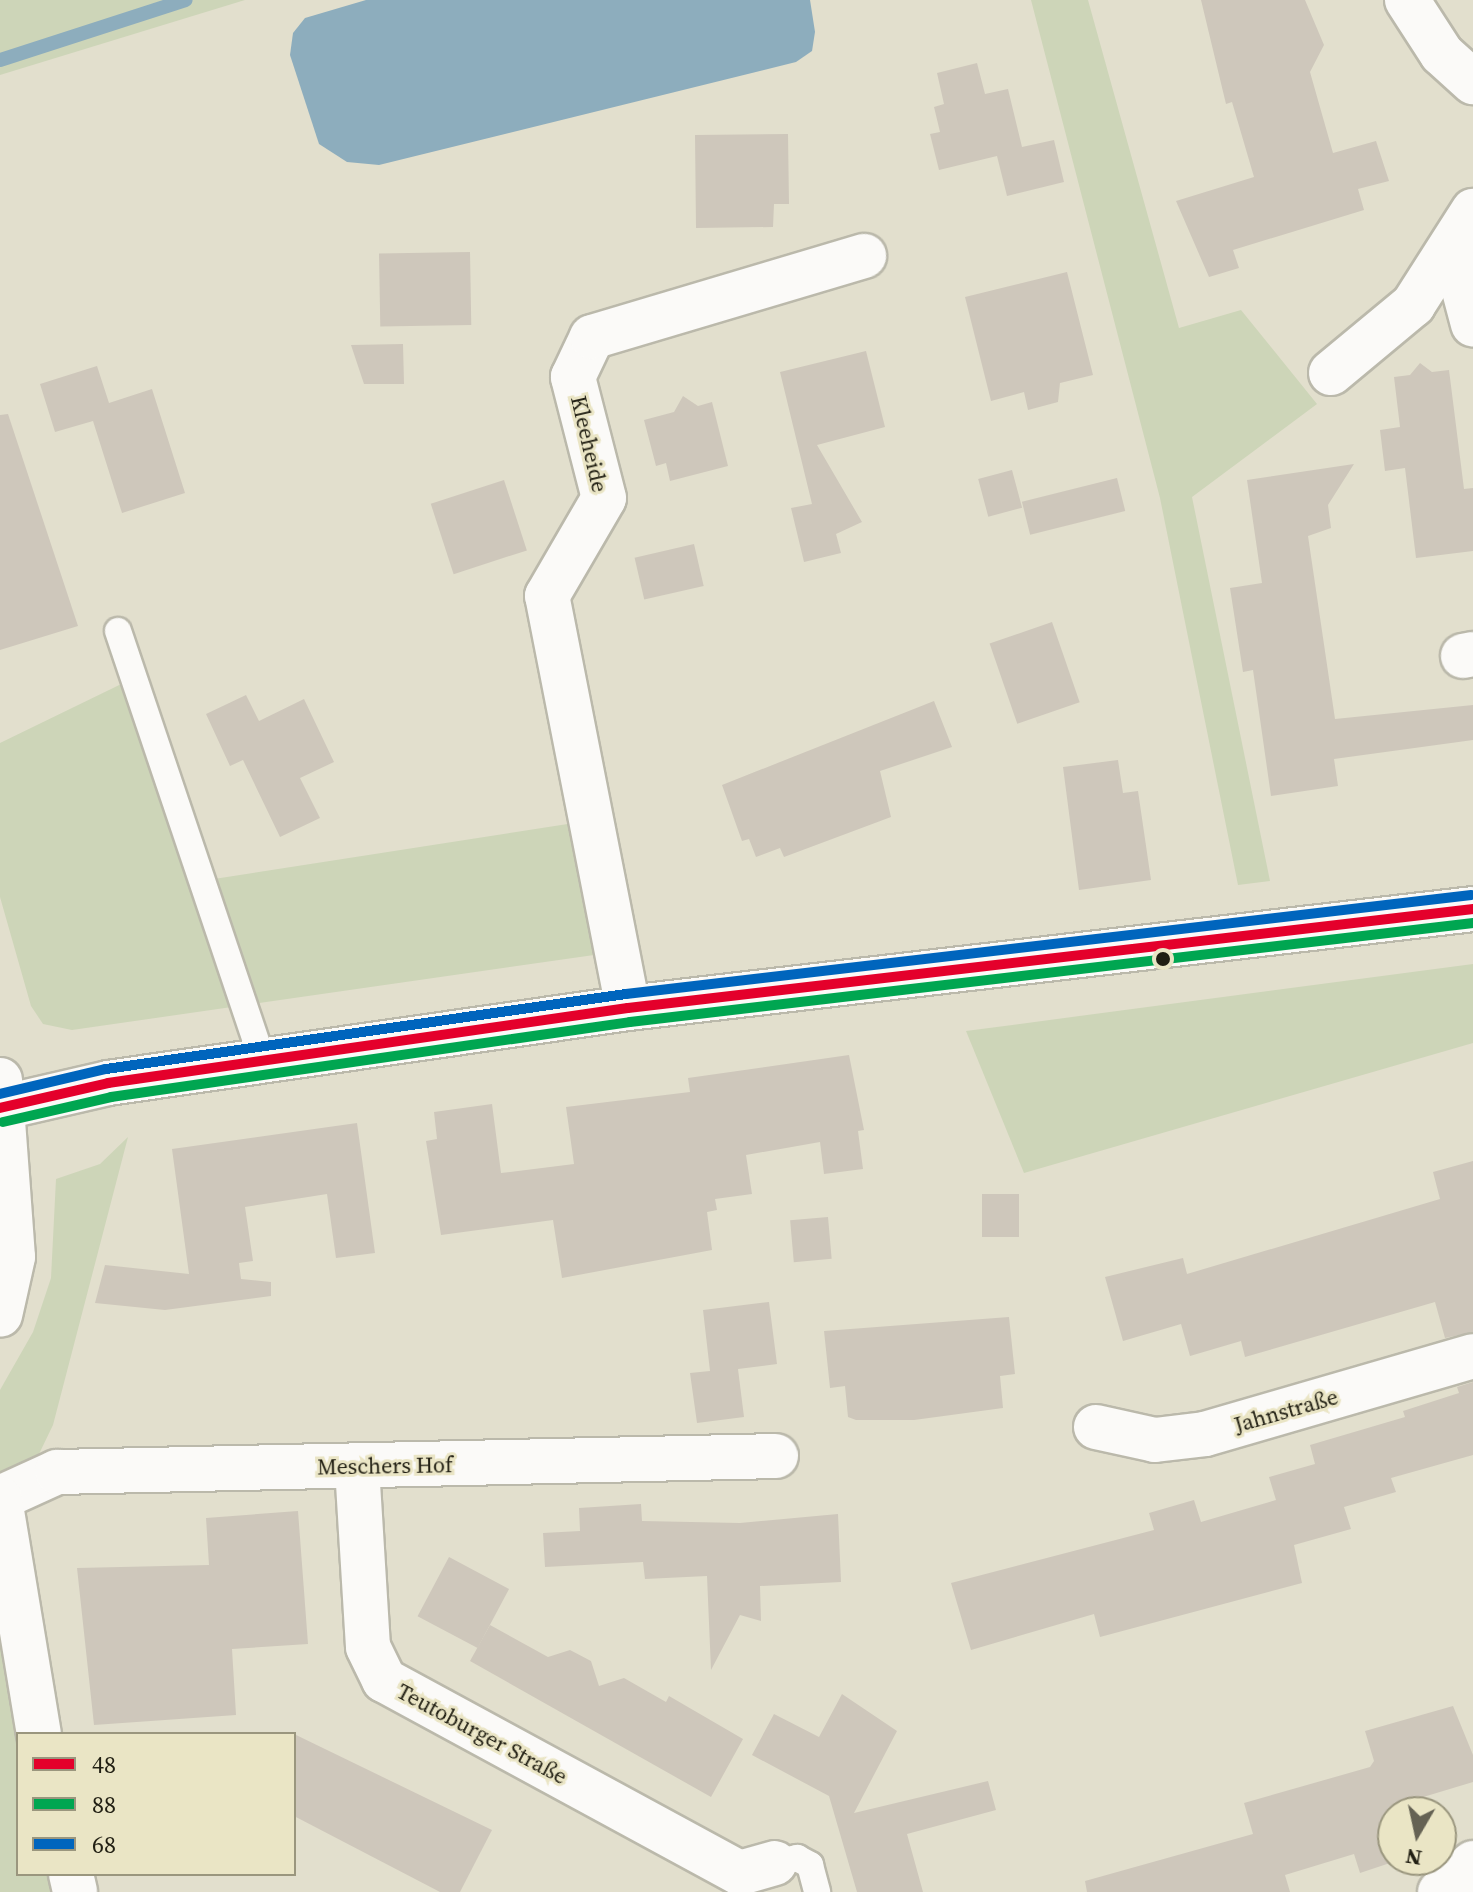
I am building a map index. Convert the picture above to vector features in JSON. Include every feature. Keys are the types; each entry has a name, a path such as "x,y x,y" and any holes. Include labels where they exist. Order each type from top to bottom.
{"street":[{"path":"1407,0 1442,54 1473,82"},
{"path":"1331,373 1413,305 1453,249 1473,211"},
{"path":"1453,249 1473,324"},
{"name":"Kleeheide","path":"628,1008 547,596 604,498 573,377 592,337 864,256"},
{"path":"0,1315 13,1257 1,1098 628,1008 1473,909"},
{"name":"Jahnstraße","path":"1096,1427 1155,1440 1205,1434 1473,1356"},
{"name":"Meschers Hof","path":"0,1498 57,1472 776,1456"},
{"name":"Teutoburger Straße","path":"357,1467 368,1647 384,1680 740,1873 775,1863"},
{"path":"0,1498 39,1732"},
{"path":"1440,1892 1473,1863"}],"lane":[{"path":"118,631 262,1060"},
{"path":"775,1863 797,1858 810,1865 817,1892"}],"green space":[{"path":"0,0 245,0 0,75"},
{"path":"1031,0 1088,0 1179,328 1241,310 1317,404 1192,497 1270,881 1238,885 1160,498"},
{"path":"146,672 214,879 574,823 601,954 72,1030 43,1024 31,1006 0,897 0,743"},
{"path":"1473,964 1473,1043 1024,1173 966,1031"},
{"path":"128,1137 53,1425 39,1454 0,1474 0,1390 33,1332 51,1278 56,1179 100,1164"},
{"path":"0,1602 18,1732 16,1876 53,1876 57,1892 0,1892"}],"water":[{"path":"366,0 810,0 815,32 812,51 796,62 379,165 347,162 319,144 290,55 293,33 305,18"}],"building":[{"path":"1201,0 1305,0 1324,45 1310,72 1333,153 1376,141 1389,181 1358,189 1364,210 1233,250 1239,268 1209,277 1176,201 1254,177 1232,102 1226,104"},
{"path":"977,63 985,94 1008,89 1022,147 1054,140 1064,182 1007,196 997,156 939,170 930,134 940,132 934,107 944,104 937,73"},
{"path":"788,134 789,204 774,204 773,227 696,228 695,135"},
{"path":"470,252 471,325 380,327 379,254"},
{"path":"1067,272 1093,375 1060,383 1058,402 1028,410 1024,392 991,401 965,297"},
{"path":"403,344 404,384 364,384 351,345"},
{"path":"866,351 885,427 817,445 862,522 836,534 841,553 804,562 791,508 812,504 780,372"},
{"path":"1420,363 1432,372 1449,370 1464,489 1473,488 1473,551 1416,558 1405,468 1385,471 1380,430 1400,427 1394,377 1410,375"},
{"path":"97,366 109,403 152,389 185,493 122,513 93,421 55,432 40,384"},
{"path":"683,396 698,406 712,402 728,466 670,481 666,463 656,466 644,420 674,412"},
{"path":"8,414 78,626 0,650 0,415"},
{"path":"1354,464 1328,505 1331,528 1308,536 1335,719 1473,705 1473,740 1334,759 1338,786 1271,796 1253,670 1243,672 1230,588 1262,583 1247,480"},
{"path":"1012,470 1022,508 988,517 978,479"},
{"path":"1117,478 1125,511 1030,535 1022,502"},
{"path":"504,480 527,550 454,574 431,504"},
{"path":"694,544 704,586 644,600 635,558"},
{"path":"1052,622 1080,702 1017,724 990,643"},
{"path":"246,695 259,721 304,699 334,762 300,778 320,818 280,837 243,760 230,766 206,714"},
{"path":"934,701 952,747 880,771 891,817 784,857 780,848 756,857 749,839 742,841 722,785"},
{"path":"1118,760 1123,793 1138,791 1151,880 1079,890 1063,767"},
{"path":"849,1055 864,1130 858,1131 863,1169 824,1174 820,1142 746,1155 752,1194 715,1199 717,1210 707,1212 712,1250 562,1278 553,1220 441,1235 426,1141 437,1139 434,1112 492,1104 501,1173 574,1164 566,1107 690,1092 688,1078"},
{"path":"357,1123 375,1253 336,1258 327,1194 245,1207 253,1261 239,1263 241,1279 271,1282 271,1296 165,1310 95,1303 105,1265 189,1274 172,1149"},
{"path":"1473,1161 1473,1332 1445,1338 1435,1302 1245,1357 1241,1341 1190,1356 1181,1324 1123,1341 1105,1277 1183,1258 1187,1274 1440,1199 1433,1172"},
{"path":"982,1194 1019,1194 1019,1237 982,1237"},
{"path":"828,1217 832,1259 794,1262 790,1220"},
{"path":"769,1302 777,1364 738,1369 744,1417 697,1423 690,1373 710,1371 703,1310"},
{"path":"1009,1317 1015,1374 1000,1376 1003,1408 914,1420 856,1420 848,1417 845,1386 830,1388 824,1331"},
{"path":"1473,1382 1473,1455 1391,1478 1396,1492 1344,1507 1351,1529 1294,1545 1302,1583 1100,1637 1094,1614 971,1650 951,1583 1154,1530 1149,1513 1194,1500 1201,1522 1276,1500 1269,1477 1315,1464 1310,1445 1405,1417 1403,1411 1459,1393 1457,1387"},
{"path":"641,1504 642,1521 740,1523 838,1514 841,1582 760,1586 761,1621 740,1615 711,1670 707,1576 645,1579 643,1562 545,1567 543,1533 580,1531 579,1508"},
{"path":"298,1511 308,1644 232,1649 236,1715 94,1725 77,1568 209,1565 206,1518"},
{"path":"449,1557 509,1589 478,1648 418,1616"},
{"path":"490,1625 548,1657 570,1650 591,1661 599,1686 624,1678 666,1702 669,1696 743,1739 711,1797 470,1661"},
{"path":"842,1694 897,1731 854,1813 988,1781 996,1810 907,1834 923,1892 857,1892 829,1796 752,1755 774,1714 819,1737"},
{"path":"1453,1706 1473,1755 1473,1782 1427,1796 1377,1796 1377,1867 1360,1873 1354,1854 1285,1875 1290,1892 1087,1892 1085,1881 1253,1834 1244,1803 1370,1767 1374,1761 1365,1731"},
{"path":"296,1735 492,1830 460,1892 440,1892 296,1817"}],"waterway":[{"path":"0,60 186,0"}],"transit line":[{"name":"68","path":"0,1094 106,1069 626,994 1471,895"},
{"name":"48","path":"0,1108 108,1083 628,1008 1473,909"},
{"name":"88","path":"3,1122 111,1097 630,1022 1473,923"}]}
